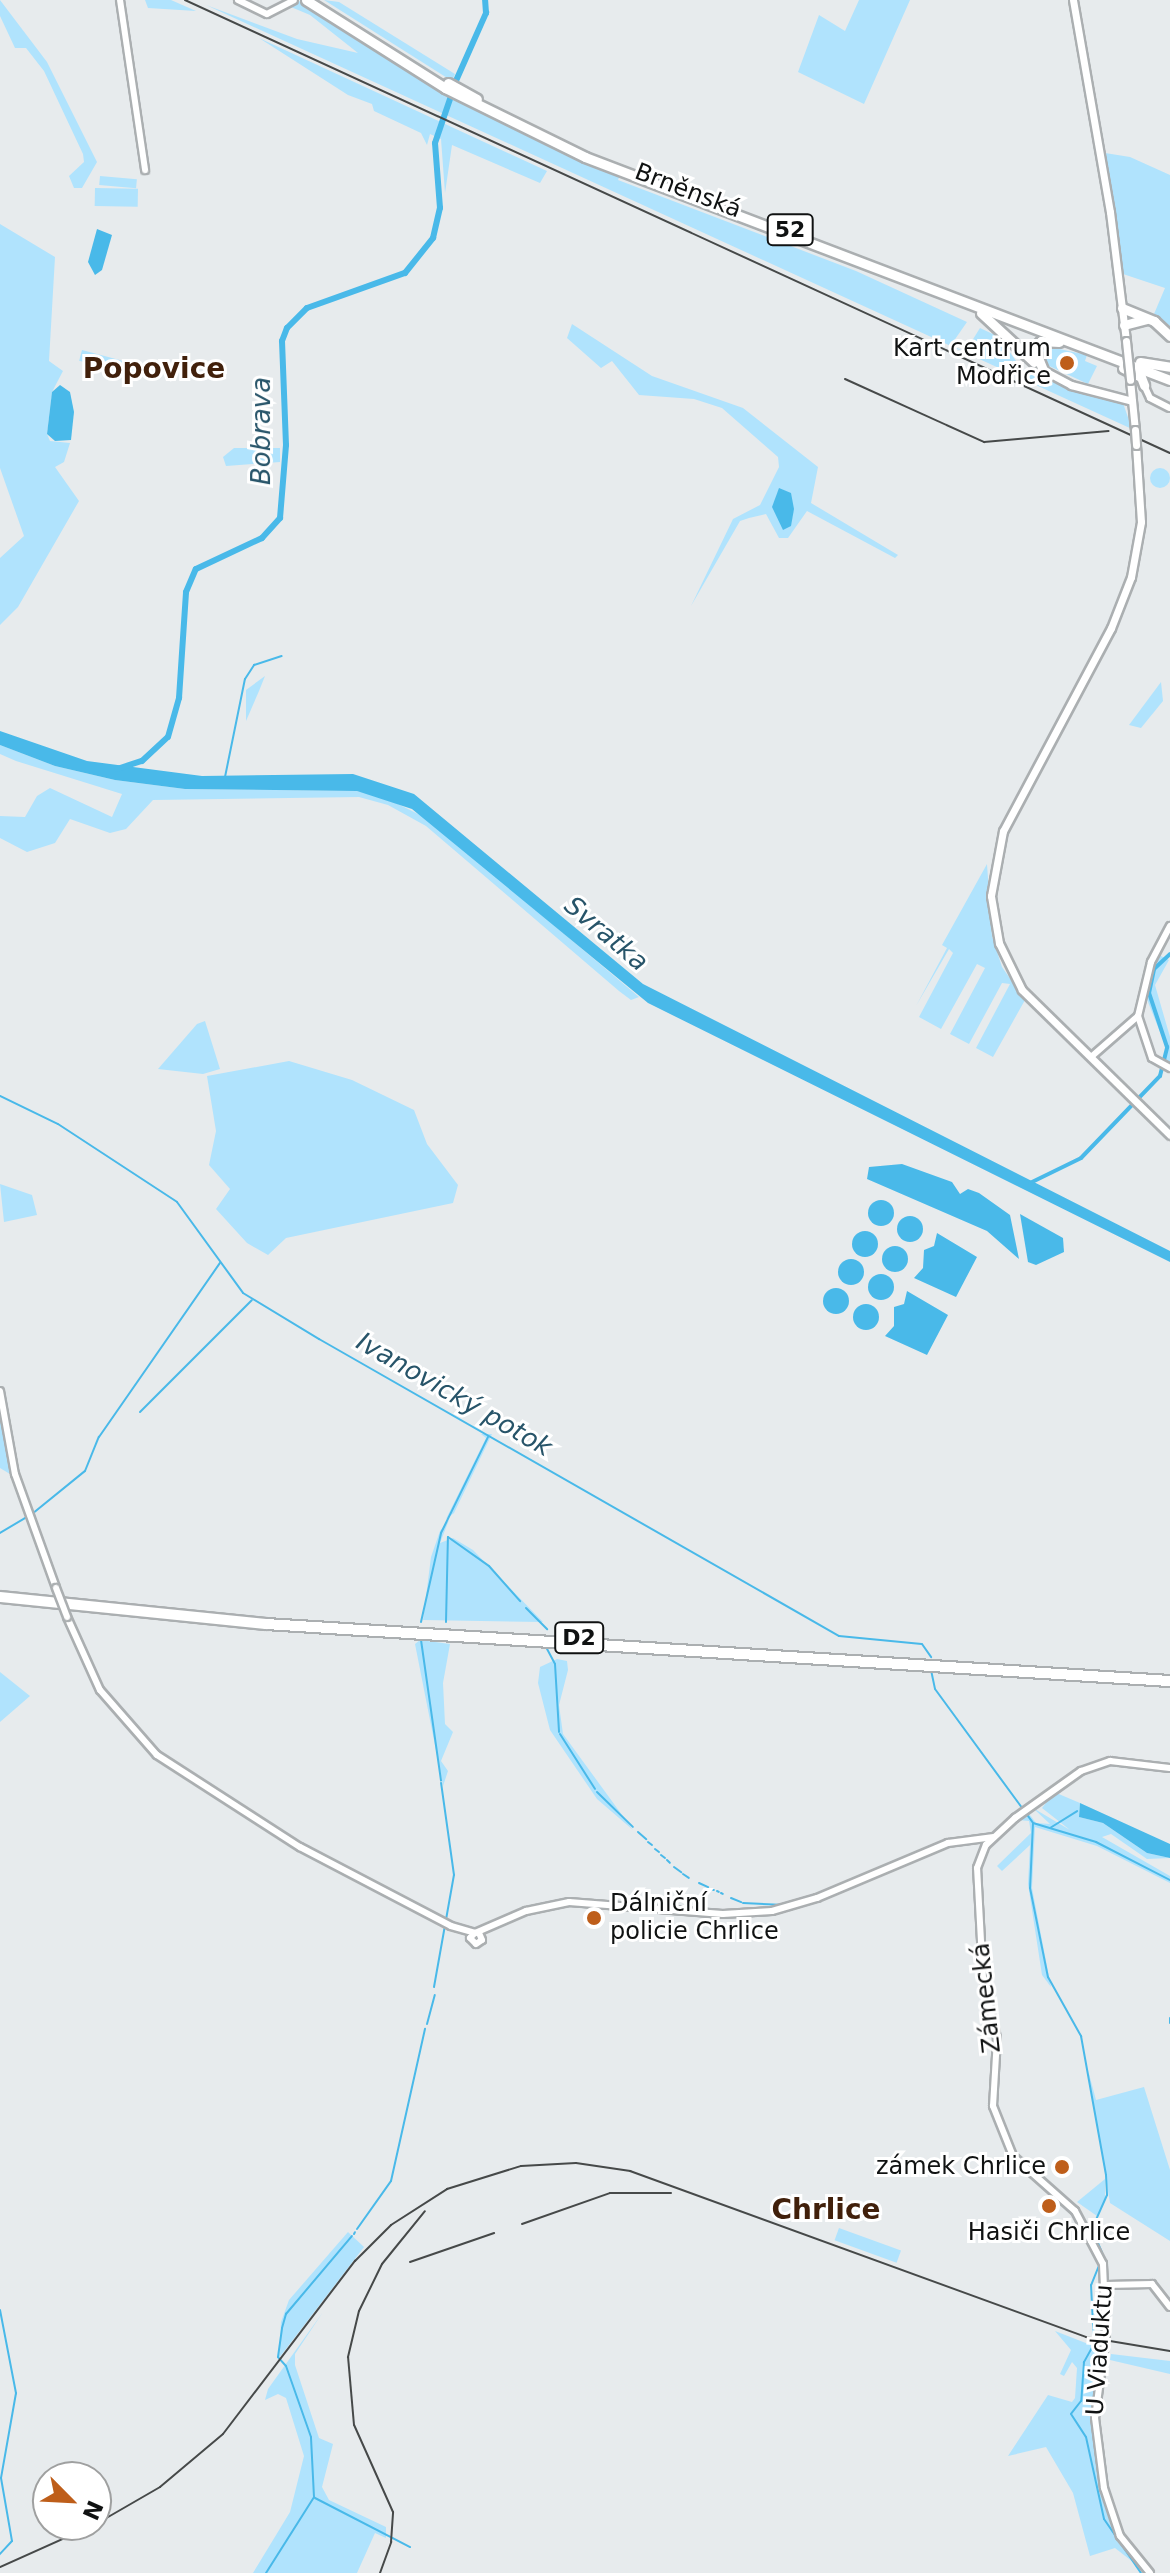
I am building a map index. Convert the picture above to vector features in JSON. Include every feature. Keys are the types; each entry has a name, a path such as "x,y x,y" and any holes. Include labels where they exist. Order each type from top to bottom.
{"highway":[{"name":"Brněnská","path":"307,0 446,86 637,179 1081,347"},
{"name":"Brněnská","path":"317,0 446,86"},
{"name":"Brněnská","path":"461,94 626,168 1170,374"},
{"path":"939,292 991,319 1043,370"},
{"path":"1122,308 1149,319 1170,336"},
{"path":"1124,325 1149,319"},
{"path":"1043,370 1034,353 1041,341 1081,347 1138,375 1144,385"},
{"name":"52","path":"1081,347 1170,380"},
{"path":"1140,362 1170,367"},
{"name":"D2","path":"0,1594 264,1617 1170,1678"}],"main road":[{"path":"1073,0 1122,308 1141,522 1131,577 1111,628 1008,818 992,880 994,923 1010,970 1033,1004 1134,1097 1170,1135"},
{"path":"1043,370 1071,385 1132,401"}],"street":[{"path":"120,0 145,170"},
{"path":"238,0 269,14 294,0"},
{"path":"1144,385 1147,396 1170,408"},
{"path":"1169,1067 1159,1063 1145,1046 1138,1016 1151,962 1170,926"},
{"path":"1091,1057 1138,1016"},
{"path":"0,1391 13,1466 67,1617 100,1690 157,1755 300,1847 449,1925 477,1935 531,1909 576,1901 723,1914 772,1911 817,1898 948,1843 994,1837 1024,1810 1097,1764 1123,1761 1170,1768"},
{"name":"Zámecká","path":"994,1837 977,1868 983,1978 997,2038 993,2106 1013,2156 1079,2216 1101,2256"},
{"name":"U Viaduktu","path":"1101,2256 1106,2285 1106,2336 1095,2418 1104,2488 1120,2536 1150,2573"},
{"path":"1106,2285 1150,2284 1170,2307"}],"shaded area":[{"path":"0,0 47,62 97,162 82,188 74,188 69,176 84,162 83,154 44,71 26,48 15,48 0,16"},
{"path":"145,0 171,0 196,11 148,8"},
{"path":"324,0 339,2 455,74 452,81"},
{"path":"859,0 910,0 864,104 798,72 819,15 845,31"},
{"path":"300,1 444,92 620,175 618,180 856,271 967,322 951,345 965,352 980,328 999,337 1021,368 1123,403 1132,429 206,5 297,39 358,53 310,15 291,7"},
{"path":"259,38 547,171 540,183 452,145 445,193 441,139 430,134 427,145 421,133 374,111 372,104 348,95"},
{"path":"1105,153 1130,157 1170,175 1170,326 1154,314 1165,288 1123,274"},
{"path":"100,176 137,179 136,188 99,185"},
{"path":"95,188 138,189 138,207 95,206"},
{"path":"0,224 55,257 49,361 63,371 52,392 47,434 50,441 70,443 64,462 55,467 79,501 18,607 0,625 0,558 24,536 0,468"},
{"path":"572,324 652,376 743,408 818,467 811,503 898,555 895,558 807,511 788,538 779,538 766,514 749,518 740,521 691,606 733,519 760,505 779,467 778,457 722,408 694,399 639,395 612,361 601,368 567,338"},
{"name":"Kart centrum Modřice","path":"1041,345 1087,355 1085,361 1097,366 1088,384 1047,365 1039,357"},
{"path":"82,350 145,367 142,377 79,361"},
{"path":"234,448 280,448 280,462 226,466 223,457"},
{"path":"1160,468 1167,471 1170,478 1167,485 1160,488 1153,485 1150,478 1153,471"},
{"path":"265,676 259,691 246,721 246,690"},
{"path":"1161,682 1163,701 1141,728 1129,725"},
{"path":"0,745 55,766 115,780 185,789 357,791 382,796 428,819 639,997 631,1000 619,991 426,826 388,805 359,797 153,800 126,829 110,833 70,819 55,843 27,852 0,838 0,816 25,817 37,796 50,788 112,817 122,794 16,761 0,754"},
{"path":"987,864 992,936 1002,967 1025,1000 993,1057 976,1048 1010,984 1002,983 969,1044 950,1034 985,968 977,964 941,1029 919,1017 953,953 949,949 916,1006 947,948 942,945"},
{"path":"1157,954 1169,960 1155,985 1170,1037 1170,1066 1158,1060 1166,1060 1166,1047 1146,997"},
{"path":"205,1021 220,1069 203,1074 158,1069 197,1024"},
{"path":"289,1061 352,1080 414,1110 427,1144 458,1185 453,1203 286,1238 268,1255 247,1243 216,1209 230,1189 209,1165 216,1131 207,1076"},
{"path":"0,1184 32,1195 37,1215 4,1222"},
{"path":"0,1399 10,1474 0,1468"},
{"path":"481,1434 492,1434 454,1513 446,1519 486,1438"},
{"path":"449,1520 440,1543 453,1538 473,1550 543,1622 423,1620 431,1557 440,1531"},
{"path":"420,1640 450,1644 443,1683 445,1724 453,1732 441,1761 448,1771 443,1786 415,1644"},
{"path":"557,1659 567,1661 568,1670 559,1705 563,1734 633,1830 597,1799 550,1730 538,1683 540,1667"},
{"path":"0,1672 30,1696 0,1722"},
{"path":"1054,1792 1080,1803 1079,1817 1103,1823 1147,1853 1170,1858 1147,1859 1111,1834 1102,1837 1170,1876 1170,1883 1097,1846 1035,1827 1032,1888 1051,1987 1042,1975 1028,1884 1030,1845 1002,1871 997,1866 1031,1833 1029,1821 1018,1820 1027,1811 1036,1823 1050,1824 1033,1808 1070,1830 1042,1808"},
{"path":"1088,2070 1096,2100 1144,2087 1170,2170 1170,2241 1110,2203"},
{"path":"1105,2179 1105,2200 1097,2216 1077,2202"},
{"path":"839,2228 901,2251 897,2263 835,2240"},
{"path":"348,2232 364,2247 279,2358 281,2322 289,2300"},
{"path":"323,2312 295,2354 295,2365 319,2438 333,2444 322,2487 329,2500 386,2527 386,2538 375,2533 357,2573 253,2573 290,2512 304,2456 286,2398 278,2394 265,2400 268,2389"},
{"path":"1055,2331 1101,2349 1091,2425 1100,2489 1111,2525 1147,2573 1115,2548 1090,2556 1073,2493 1046,2447 1008,2456 1048,2395 1072,2402 1075,2398 1077,2368 1072,2362 1064,2376 1060,2374 1071,2350"},
{"path":"1111,2354 1170,2361 1170,2374 1110,2360"}],"water":[{"path":"97,229 112,235 102,270 95,275 88,262"},
{"path":"60,385 70,392 74,412 71,440 55,441 47,434 52,392"},
{"path":"779,488 791,493 794,509 791,526 783,530 772,507"},
{"path":"0,731 87,761 202,776 353,774 414,794 643,984 1170,1251 1170,1262 648,1003 412,809 357,791 185,789 115,780 55,766 0,745"},
{"path":"902,1164 952,1182 960,1194 968,1189 979,1193 1010,1215 1019,1259 987,1231 867,1179 869,1167"},
{"path":"881,1200 890,1204 894,1213 890,1222 881,1226 872,1222 868,1213 872,1204"},
{"path":"1020,1214 1063,1238 1064,1252 1036,1265 1028,1262"},
{"path":"910,1216 919,1220 923,1229 919,1238 910,1242 901,1238 897,1229 901,1220"},
{"path":"865,1231 874,1235 878,1244 874,1253 865,1257 856,1253 852,1244 856,1235"},
{"path":"937,1233 977,1257 956,1297 914,1278 923,1268 924,1250 934,1246"},
{"path":"895,1246 904,1250 908,1259 904,1268 895,1272 886,1268 882,1259 886,1250"},
{"path":"851,1259 860,1263 864,1272 860,1281 851,1285 842,1281 838,1272 842,1263"},
{"path":"881,1274 890,1278 894,1287 890,1296 881,1300 872,1296 868,1287 872,1278"},
{"path":"836,1288 845,1292 849,1301 845,1310 836,1314 827,1310 823,1301 827,1292"},
{"path":"907,1291 948,1315 927,1355 885,1336 894,1326 894,1307 904,1304"},
{"path":"866,1304 875,1308 879,1317 875,1326 866,1330 857,1326 853,1317 857,1308"},
{"path":"1080,1803 1170,1844 1170,1858 1147,1853 1103,1823 1079,1817"}],"waterway":[{"name":"Bobrava","path":"455,83 486,13 485,0"},
{"name":"Bobrava","path":"117,769 142,761 168,737 179,698 186,592 196,569 262,538 280,518 286,445 282,341 287,328 307,308 405,273 433,238 440,208 435,143 451,96"},
{"path":"225,777 245,679 254,665 282,656"},
{"path":"1030,1183 1081,1158 1160,1076 1167,1047 1149,993 1154,969 1170,954"},
{"name":"Ivanovický potok","path":"0,1096 58,1124 177,1202 243,1293 319,1339 839,1636 922,1644 931,1657"},
{"path":"32,1514 85,1471 99,1437 220,1263"},
{"path":"140,1412 252,1300"},
{"path":"421,1622 441,1533 488,1437"},
{"path":"0,1533 27,1517"},
{"path":"446,1622 448,1537 489,1566 520,1601"},
{"path":"526,1608 547,1629"},
{"path":"421,1640 441,1781"},
{"path":"546,1647 555,1664 559,1732"},
{"name":"Ivanovický potok","path":"931,1670 935,1689 1033,1823 1096,1842 1170,1880"},
{"path":"560,1734 595,1789"},
{"path":"434,1987 454,1875 441,1783"},
{"path":"597,1792 633,1827"},
{"path":"1050,1828 1077,1811"},
{"path":"1033,1823 1030,1888 1048,1977 1081,2036 1106,2175 1107,2195 1092,2229 1102,2253"},
{"path":"638,1832 646,1839"},
{"path":"648,1842 652,1845"},
{"path":"655,1849 659,1852"},
{"path":"661,1855 665,1858"},
{"path":"667,1860 670,1863"},
{"path":"674,1867 681,1872"},
{"path":"683,1874 689,1878"},
{"path":"699,1883 708,1887"},
{"path":"731,1898 741,1902"},
{"path":"743,1903 785,1905"},
{"path":"427,2024 435,1995"},
{"path":"1170,2018 1170,2023"},
{"path":"357,2229 391,2181 425,2029"},
{"path":"266,2573 314,2497 311,2437 286,2366 278,2357 282,2328 286,2314 352,2236"},
{"path":"1100,2263 1091,2285 1094,2344 1084,2362 1081,2401 1071,2414 1086,2437 1104,2519 1141,2573"},
{"path":"0,2310 16,2393 1,2478 12,2541 0,2554"},
{"path":"315,2498 410,2547"}],"railway":[{"path":"185,0 1170,453"},
{"path":"845,379 984,442 1109,431"},
{"path":"112,2515 160,2487 223,2434 355,2261 391,2225 447,2189 521,2166 576,2163 630,2171 1086,2337 1170,2351"},
{"path":"522,2224 610,2193 671,2193"},
{"path":"380,2573 391,2542 393,2512 354,2425 348,2357 359,2311 382,2264 425,2211"},
{"path":"410,2262 494,2233"},
{"path":"0,2567 58,2541"}],"place":[{"name":"Kart centrum Modřice","path":"1067,363"},
{"name":"Dálniční policie Chrlice","path":"594,1918"},
{"name":"zámek Chrlice","path":"1062,2167"},
{"name":"Hasiči Chrlice","path":"1049,2206"}],"district":[{"name":"Popovice","path":"154,369"},
{"name":"Chrlice","path":"826,2210"}],"water label":[{"name":"Svratka","path":"606,934"}]}
